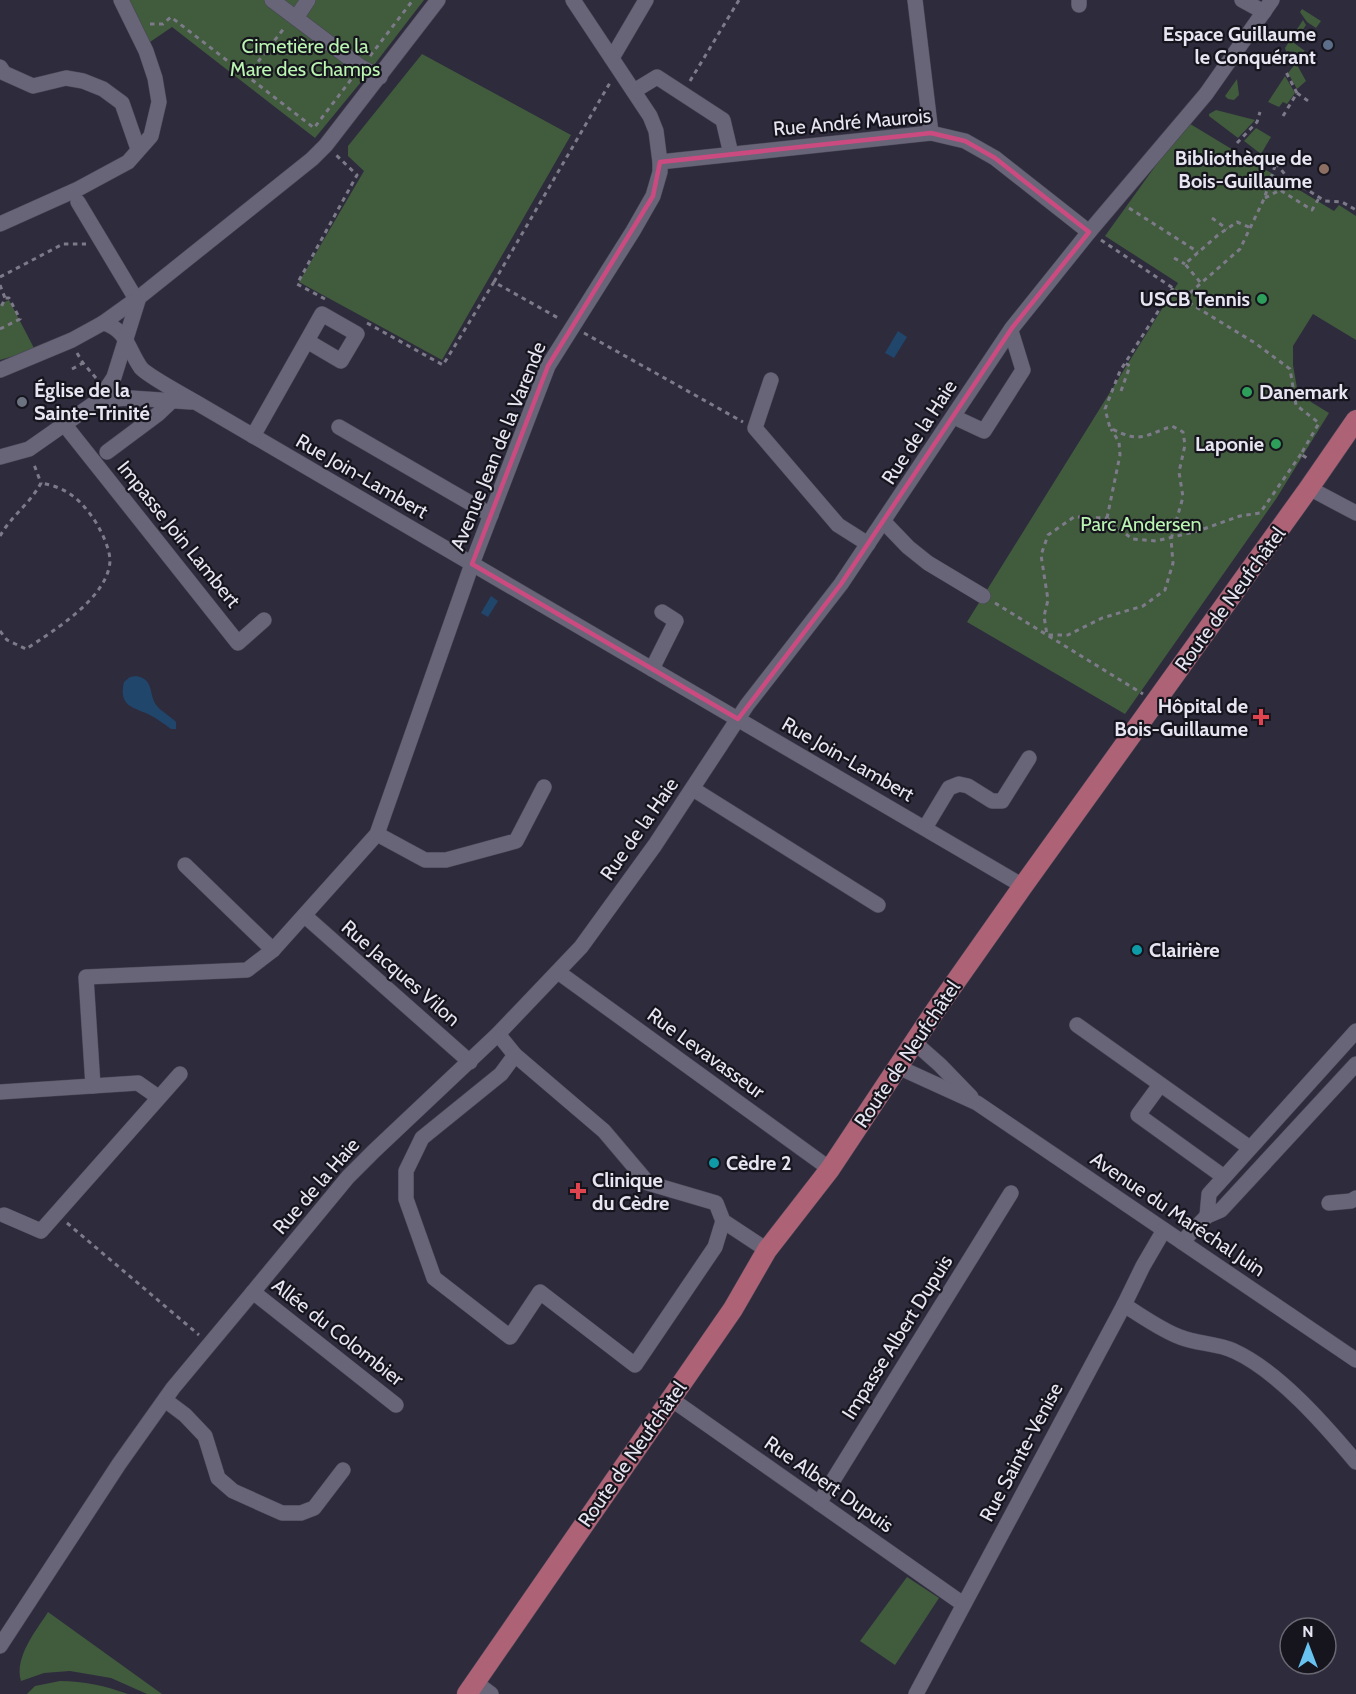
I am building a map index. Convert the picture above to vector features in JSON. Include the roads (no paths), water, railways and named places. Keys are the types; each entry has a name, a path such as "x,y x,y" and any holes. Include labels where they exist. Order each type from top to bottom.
{"main road":[{"name":"Route de Neufchâtel","path":"477,1690 733,1309 767,1250 830,1169 914,1042 1023,886 1356,420"}],"street":[{"path":"0,224 82,187 128,162 151,136 159,102 155,78 146,51 121,0"},
{"path":"272,0 361,67 380,77"},
{"path":"295,17 308,0"},
{"path":"0,370 72,340 103,323 312,159 326,145 380,77 438,0"},
{"name":"Avenue Jean de la Varende","path":"93,1086 86,977 247,970 273,950 377,834 472,564 548,366 633,231 653,196 660,172 656,131 650,116 573,0"},
{"path":"615,63 646,0"},
{"path":"915,0 931,133"},
{"path":"1242,0 1268,6"},
{"name":"Rue de la Haie","path":"0,1646 119,1464 165,1400 348,1177 374,1150 470,1062 581,947 655,845 747,705 841,584 1011,331 1089,232 1206,94 1268,6"},
{"path":"0,67 4,73 33,86 66,78 83,81 103,89 122,103 138,149"},
{"path":"634,91 657,77 723,120 731,154"},
{"name":"Rue André Maurois","path":"660,162 931,133 965,141 995,158 1089,232"},
{"path":"0,457 29,449 99,400 110,386 126,342 137,298 98,238 78,202"},
{"name":"Rue Join-Lambert","path":"103,323 116,328 142,369 177,396 197,403 1023,886"},
{"path":"954,417 984,430 1023,370 1011,331"},
{"path":"253,436 307,341"},
{"path":"771,380 755,428 838,525 868,544"},
{"path":"99,400 177,396"},
{"path":"106,452 177,396"},
{"name":"Impasse Join Lambert","path":"64,424 238,643 264,620"},
{"path":"339,427 491,515"},
{"path":"1309,488 1356,513"},
{"path":"884,522 928,563 983,596"},
{"path":"652,669 676,621 662,612"},
{"path":"925,828 949,788 959,784 968,786 992,801 1002,801 1029,758"},
{"path":"377,834 425,860 446,860 516,841 544,787"},
{"path":"693,789 878,905"},
{"path":"184,865 273,950"},
{"name":"Rue Jacques Vilon","path":"305,916 470,1062"},
{"name":"Rue Levavasseur","path":"558,972 830,1169"},
{"path":"1077,1025 1160,1085 1202,1119 1250,1148"},
{"path":"1207,1216 1209,1194 1356,1031"},
{"path":"498,1034 515,1055 604,1131 648,1183 716,1203 723,1221 767,1250"},
{"name":"Avenue du Maréchal Juin","path":"914,1042 977,1103"},
{"path":"515,1055 501,1074 422,1138 406,1171 406,1199 434,1278 510,1337 540,1292 635,1365 715,1247 723,1221"},
{"path":"1182,1242 1207,1216 1221,1210 1356,1064"},
{"name":"Avenue du Maréchal Juin","path":"898,1068 977,1103 1356,1360"},
{"path":"4,1215 41,1231 180,1074"},
{"path":"0,1092 138,1083 158,1097"},
{"path":"1160,1085 1138,1115 1184,1143 1224,1177"},
{"name":"Impasse Albert Dupuis","path":"819,1503 1011,1193"},
{"path":"1329,1203 1351,1201 1356,1198"},
{"name":"Rue Sainte-Venise","path":"917,1694 1164,1230"},
{"name":"Allée du Colombier","path":"253,1292 396,1405"},
{"path":"1124,1305 1180,1338 1233,1350 1267,1372 1290,1391 1356,1462"},
{"name":"Rue Albert Dupuis","path":"671,1399 963,1604"},
{"path":"165,1400 185,1415 205,1436 218,1478 232,1491 282,1513 301,1513 314,1508 343,1470"},
{"path":"0,1632 14,1625"}],"water":[{"path":"898,331 907,337 894,358 885,353"},
{"path":"491,596 498,601 488,617 481,613"},
{"path":"136,676 146,680 154,702 176,722 176,729 171,729 133,708 125,701 124,682"},
{"path":"313,1308 331,1323 326,1329 308,1314"}],"place":[{"name":"Espace Guillaume le Conquérant","path":"1328,45"},
{"name":"Bibliothèque de Bois-Guillaume","path":"1324,169"},
{"name":"USCB Tennis","path":"1262,299"},
{"name":"Danemark","path":"1247,392"},
{"name":"Église de la Sainte-Trinité","path":"22,402"},
{"name":"Laponie","path":"1276,444"},
{"name":"Hôpital de Bois-Guillaume","path":"1261,717"},
{"name":"Clairière","path":"1137,950"},
{"name":"Cèdre 2","path":"714,1163"},
{"name":"Clinique du Cèdre","path":"578,1191"}],"park label":[{"name":"Cimetière de la Mare des Champs","path":"305,58"},
{"name":"Parc Andersen","path":"1141,524"}]}
